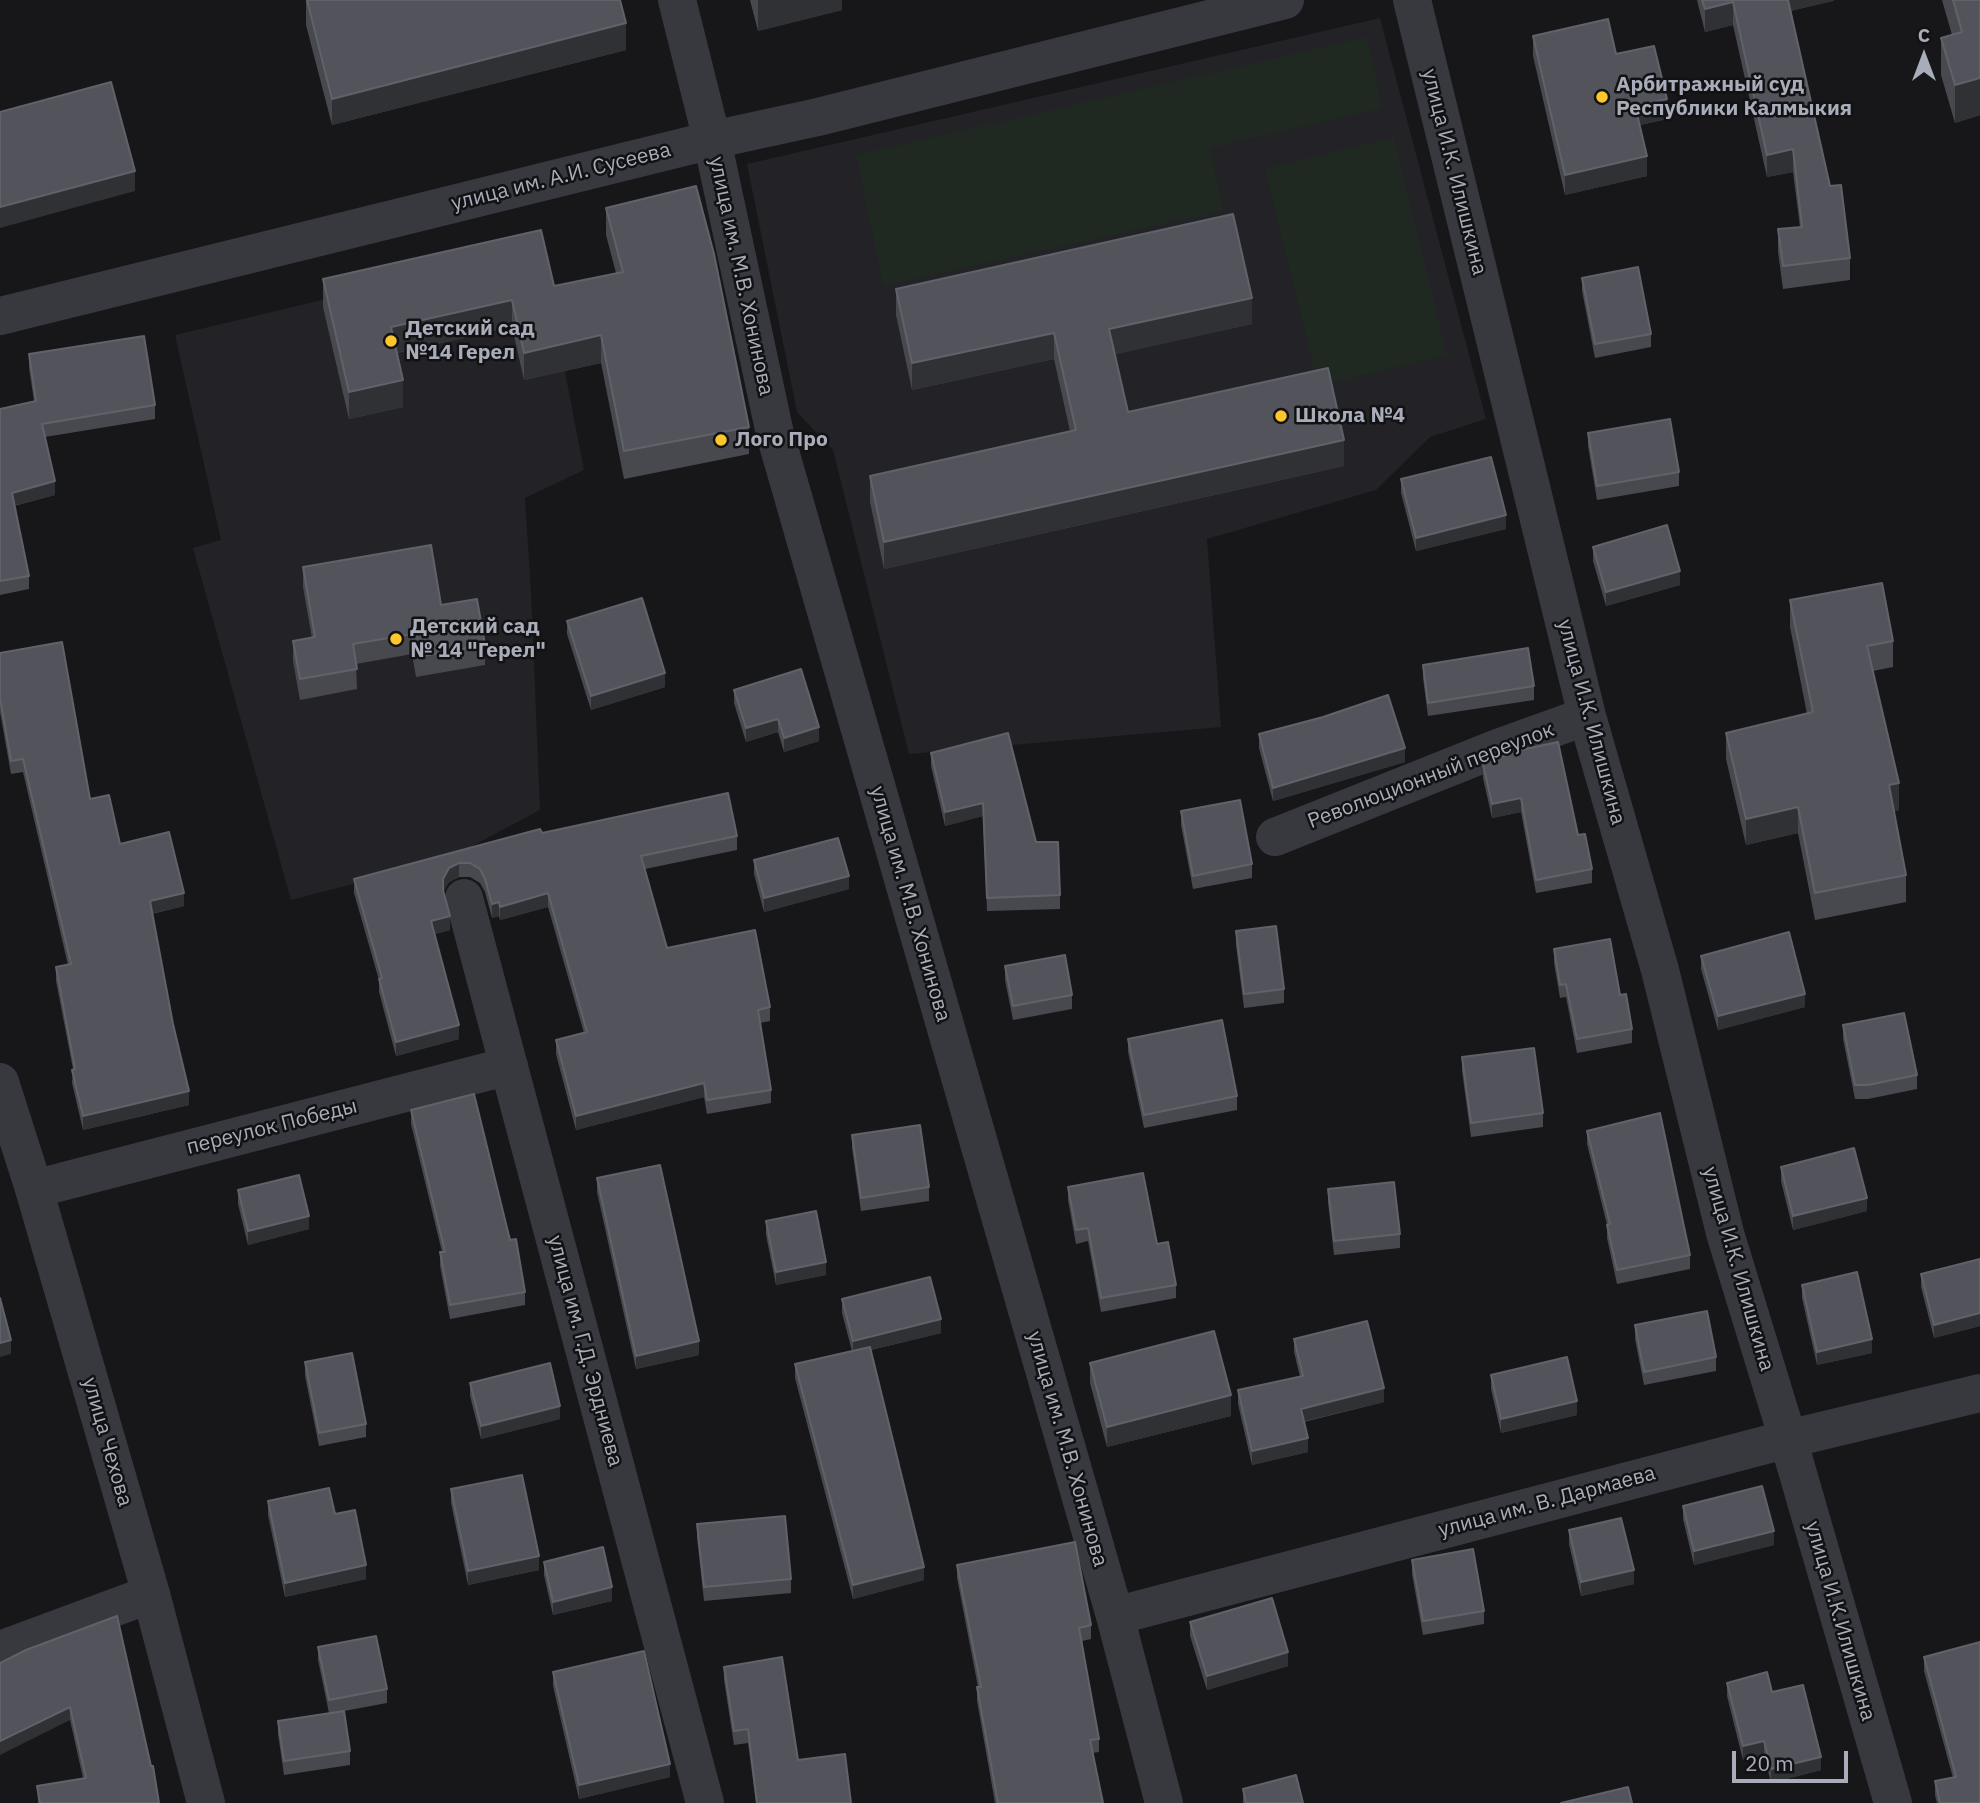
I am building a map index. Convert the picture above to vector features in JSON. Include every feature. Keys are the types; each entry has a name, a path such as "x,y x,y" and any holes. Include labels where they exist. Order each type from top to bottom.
{"street":[{"name":"улица им. М.В. Хонинова","path":"677,0 712,140 775,434 1115,1616 1164,1803"},
{"name":"улица им. А.И. Сусеева","path":"0,316 1285,0"},
{"name":"улица И.К. Илишкина","path":"1412,0 1587,716 1660,970 1725,1233 1788,1439"},
{"name":"Революционный переулок","path":"1275,837 1498,748 1587,716"},
{"name":"улица им. Г.Д. Эрдниева","path":"464,898 705,1803"},
{"name":"переулок Победы","path":"34,1189 509,1066"},
{"name":"улица Чехова","path":"0,1082 34,1189 150,1594 206,1803"},
{"name":"улица им. В. Дармаева","path":"1115,1616 1788,1439 1980,1393"},
{"name":"улица И.К.Илишкина","path":"1788,1439 1893,1803"},
{"path":"0,1650 150,1594"}],"shaded area":[{"path":"1380,18 1486,419 1430,437 1376,490 1207,539 1221,727 909,754 833,450 797,412 747,164"},
{"path":"1366,37 1383,108 1210,148 1224,211 883,286 856,155"},
{"path":"1394,137 1447,355 1318,386 1265,169"},
{"path":"541,248 584,470 525,498 540,810 446,860 291,900 193,548 221,540 175,335"}],"building":[{"path":"307,0 620,0 626,23 332,99"},
{"path":"1702,0 1788,0 1830,186 1841,185 1850,258 1783,266 1778,229 1802,227 1793,149 1767,155 1733,2 1705,9"},
{"path":"1953,0 1980,0 1980,78 1955,85 1941,38 1962,32"},
{"name":"Арбитражный суд Республики Калмыкия","path":"1608,19 1616,54 1654,46 1667,99 1635,106 1647,156 1565,175 1533,36"},
{"path":"111,82 135,171 0,207 0,112"},
{"path":"696,186 714,254 749,427 624,451 601,335 524,353 512,300 391,327 403,380 349,392 323,279 541,230 554,286 623,272 606,208"},
{"name":"Школа №4","path":"1233,214 1252,298 1109,329 1128,412 1328,368 1344,440 884,542 870,476 1076,430 1054,333 912,363 896,289"},
{"path":"1638,267 1651,334 1595,344 1582,278"},
{"path":"144,336 155,405 42,424 55,481 12,493 29,576 0,581 0,409 36,401 29,354"},
{"path":"1670,419 1679,472 1597,486 1588,433"},
{"path":"1491,457 1506,515 1416,538 1401,479"},
{"path":"1667,525 1680,571 1606,592 1593,547"},
{"name":"Детский сад № 14 \"Герел\"","path":"431,545 441,605 477,599 485,645 416,657 412,634 353,644 357,669 300,679 293,641 315,637 303,567"},
{"path":"1882,583 1893,641 1867,646 1899,783 1889,785 1906,875 1815,893 1798,807 1746,819 1726,733 1813,712 1790,600"},
{"path":"642,598 665,673 591,696 567,621"},
{"path":"62,642 90,799 109,795 120,844 169,832 184,893 150,901 173,1024 189,1091 83,1116 72,1070 75,1069 56,967 71,964 23,759 11,761 0,698 0,653"},
{"path":"1528,648 1534,686 1428,703 1423,665"},
{"path":"801,669 819,727 784,738 778,719 746,728 734,690"},
{"path":"1388,695 1405,748 1273,788 1259,734 1323,717"},
{"path":"1008,733 1036,842 1058,842 1060,895 987,898 983,803 945,812 931,753"},
{"path":"1558,742 1578,835 1585,834 1592,869 1536,880 1521,798 1492,804 1483,764 1516,751"},
{"path":"728,793 737,836 641,856 667,948 755,930 770,1007 758,1010 771,1090 707,1100 704,1083 576,1116 556,1040 587,1032 548,893 500,907 499,902 492,904 480,869 470,863 459,863 449,868 443,879 443,890 450,916 431,921 459,1025 396,1042 379,979 382,978 354,879 540,829 542,833"},
{"path":"1240,800 1252,864 1193,876 1181,811"},
{"path":"838,838 849,876 764,898 754,860"},
{"path":"1276,926 1284,989 1244,994 1236,931"},
{"path":"1789,932 1805,994 1718,1016 1701,956"},
{"path":"1610,939 1620,995 1626,994 1632,1029 1577,1039 1566,984 1560,985 1554,949"},
{"path":"1065,955 1072,995 1013,1006 1005,966"},
{"path":"1904,1013 1917,1075 1855,1085 1843,1025"},
{"path":"1222,1020 1237,1096 1144,1115 1128,1039"},
{"path":"1534,1048 1543,1113 1471,1123 1462,1057"},
{"path":"474,1094 510,1240 516,1239 525,1292 450,1305 440,1252 445,1252 411,1110"},
{"path":"1660,1113 1690,1255 1617,1270 1607,1225 1610,1224 1587,1131"},
{"path":"920,1125 929,1187 861,1198 852,1135"},
{"path":"1854,1148 1867,1198 1793,1216 1781,1167"},
{"path":"660,1165 699,1341 636,1356 597,1178"},
{"path":"1143,1173 1157,1244 1168,1242 1176,1285 1101,1298 1088,1228 1076,1230 1068,1187"},
{"path":"299,1175 309,1216 248,1231 238,1190"},
{"path":"1394,1182 1400,1234 1334,1241 1328,1189"},
{"path":"816,1211 826,1262 776,1272 766,1221"},
{"path":"1980,1259 1980,1313 1934,1325 1921,1274"},
{"path":"1857,1272 1872,1339 1817,1352 1802,1285"},
{"path":"930,1277 941,1319 853,1341 842,1299"},
{"path":"0,1298 11,1340 0,1343"},
{"path":"1707,1311 1716,1357 1644,1372 1635,1325"},
{"path":"1367,1321 1384,1388 1301,1409 1308,1438 1252,1451 1238,1390 1303,1376 1294,1339"},
{"path":"1214,1331 1231,1395 1107,1427 1090,1363"},
{"path":"870,1347 924,1567 853,1585 795,1364"},
{"path":"352,1353 366,1424 319,1433 305,1362"},
{"path":"1567,1357 1577,1401 1501,1419 1491,1375"},
{"path":"550,1363 560,1406 481,1426 470,1383"},
{"path":"522,1475 539,1556 468,1571 451,1489"},
{"path":"1762,1486 1774,1531 1694,1551 1683,1506"},
{"path":"329,1488 335,1514 355,1510 366,1565 285,1583 268,1501"},
{"path":"785,1516 791,1579 704,1587 697,1524"},
{"path":"1621,1518 1634,1570 1581,1582 1569,1530"},
{"path":"1075,1542 1091,1625 1079,1628 1099,1739 1090,1740 1103,1803 998,1803 977,1687 981,1687 957,1565"},
{"path":"603,1547 612,1587 553,1602 544,1562"},
{"path":"1473,1549 1484,1611 1423,1621 1412,1560"},
{"path":"1272,1598 1288,1652 1207,1676 1190,1622"},
{"path":"117,1616 153,1766 159,1803 40,1803 37,1786 86,1778 70,1707 0,1741 0,1663 26,1650"},
{"path":"376,1636 387,1689 329,1700 318,1647"},
{"path":"1980,1642 1980,1803 1940,1803 1935,1781 1956,1777 1924,1657"},
{"path":"644,1651 670,1764 579,1785 553,1672"},
{"path":"782,1657 798,1760 845,1754 851,1803 757,1803 748,1729 734,1731 724,1667"},
{"path":"1767,1672 1772,1692 1803,1685 1821,1757 1771,1769 1764,1741 1743,1746 1727,1683"},
{"path":"344,1711 350,1751 284,1761 278,1721"},
{"path":"1296,1775 1303,1803 1246,1803 1243,1789"},
{"path":"1628,1787 1632,1803 1561,1803"}],"place":[{"name":"Арбитражный суд Республики Калмыкия","path":"1602,97"},
{"name":"Детский сад №14 Герел","path":"391,341"},
{"name":"Школа №4","path":"1281,416"},
{"name":"Лого Про","path":"721,440"},
{"name":"Детский сад № 14 \"Герел\"","path":"396,639"}]}
